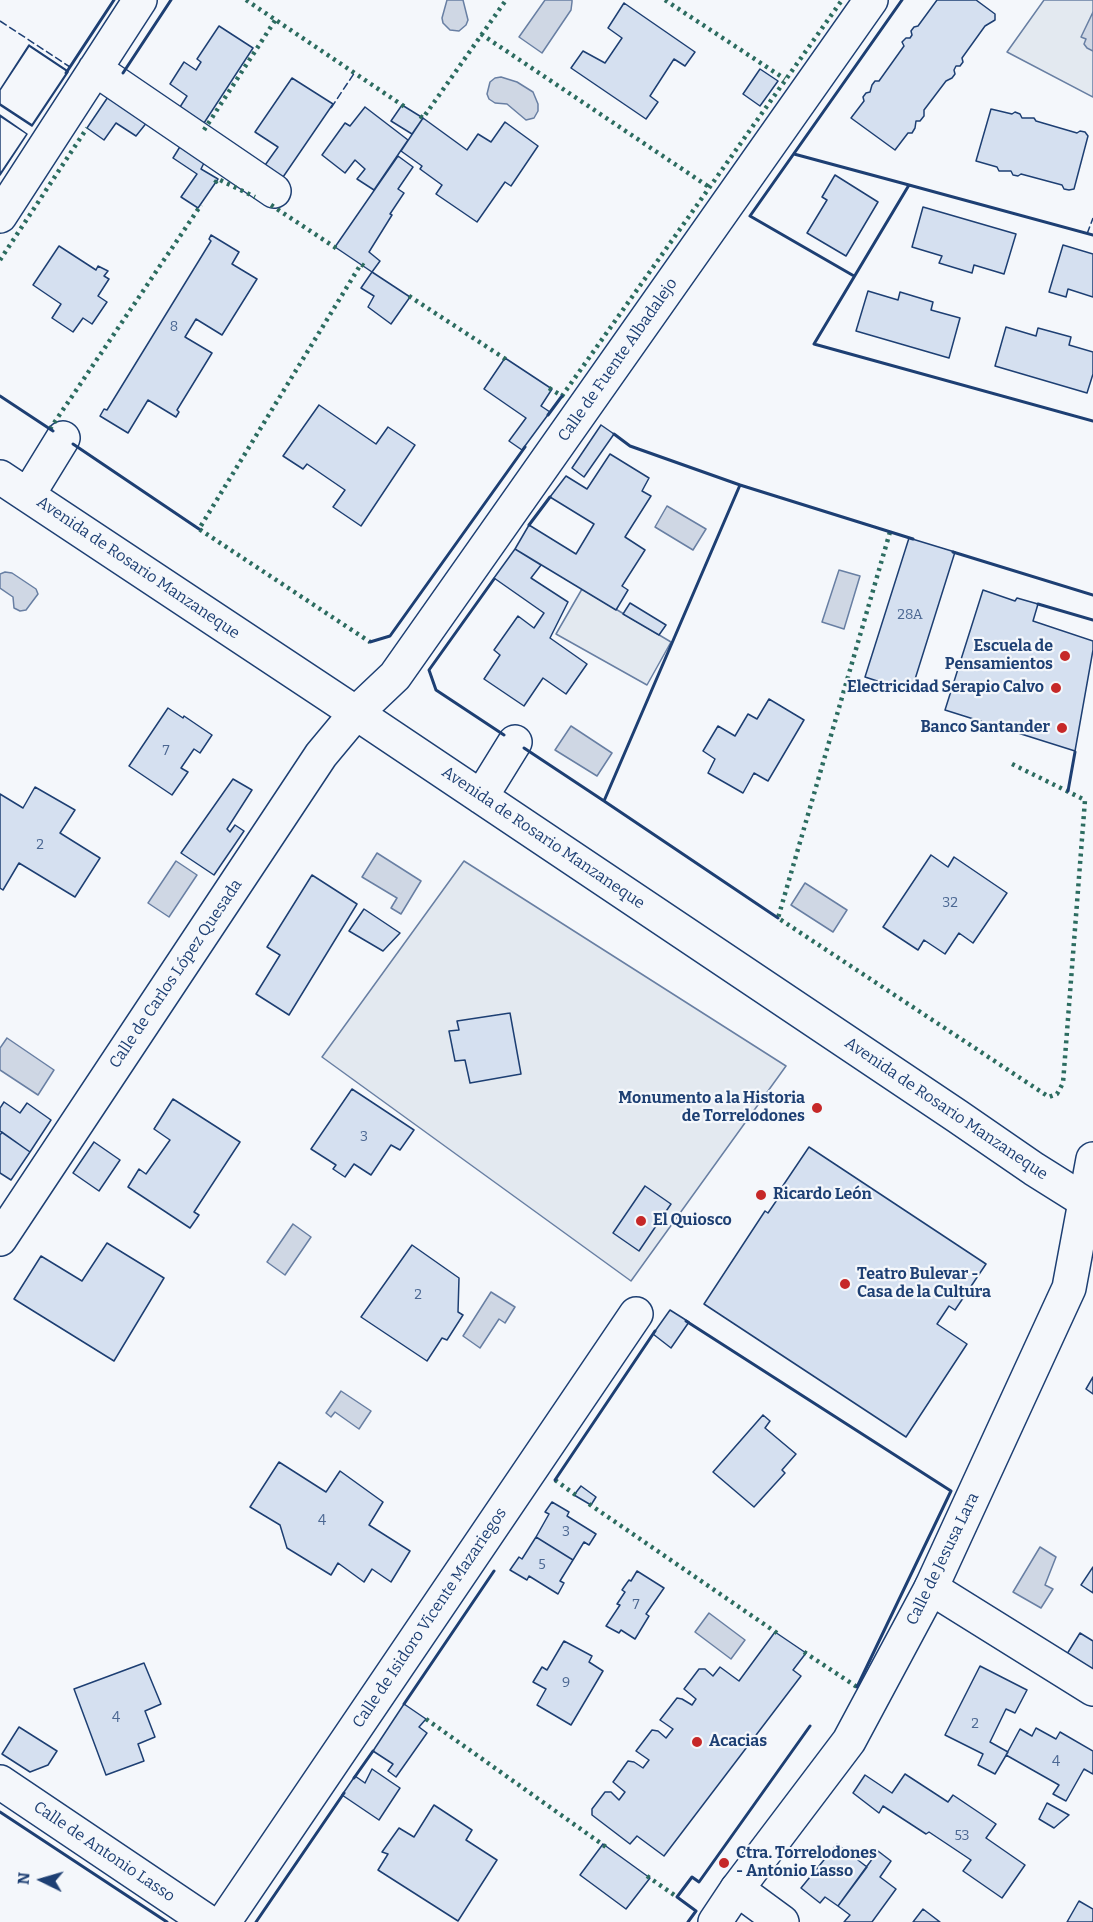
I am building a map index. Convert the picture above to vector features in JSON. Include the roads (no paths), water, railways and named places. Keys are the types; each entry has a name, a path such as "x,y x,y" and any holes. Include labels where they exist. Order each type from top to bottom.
{"street":[{"path":"0,216 140,0"},
{"name":"Calle de Fuente Albadalejo","path":"356,713 396,676 871,0"},
{"path":"95,69 274,191"},
{"path":"28,495 63,438"},
{"name":"Avenida de Rosario Manzaneque","path":"0,477 356,713 1035,1170 1089,1203"},
{"name":"Calle de Carlos López Quesada","path":"0,1239 321,755 356,713"},
{"path":"481,797 515,742"},
{"name":"Calle de Jesusa Lara","path":"715,1922 737,1889 849,1741 932,1588 1069,1288 1089,1203 1093,1159"},
{"name":"Calle de Isidoro Vicente Mazariegos","path":"224,1922 636,1314"},
{"path":"932,1588 1093,1689"},
{"name":"Calle de Antonio Lasso","path":"0,1782 208,1922"},
{"path":"737,1889 782,1922"}],"place":[{"name":"Escuela de Pensamientos","path":"1065,656"},
{"name":"Electricidad Serapio Calvo","path":"1056,688"},
{"name":"Banco Santander","path":"1062,728"},
{"name":"Monumento a la Historia de Torrelodones","path":"817,1108"},
{"name":"Ricardo León","path":"761,1195"},
{"name":"El Quiosco","path":"641,1221"},
{"name":"Teatro Bulevar - Casa de la Cultura","path":"845,1284"},
{"name":"Acacias","path":"697,1742"},
{"name":"Ctra. Torrelodones - Antonio Lasso","path":"724,1863"}]}
